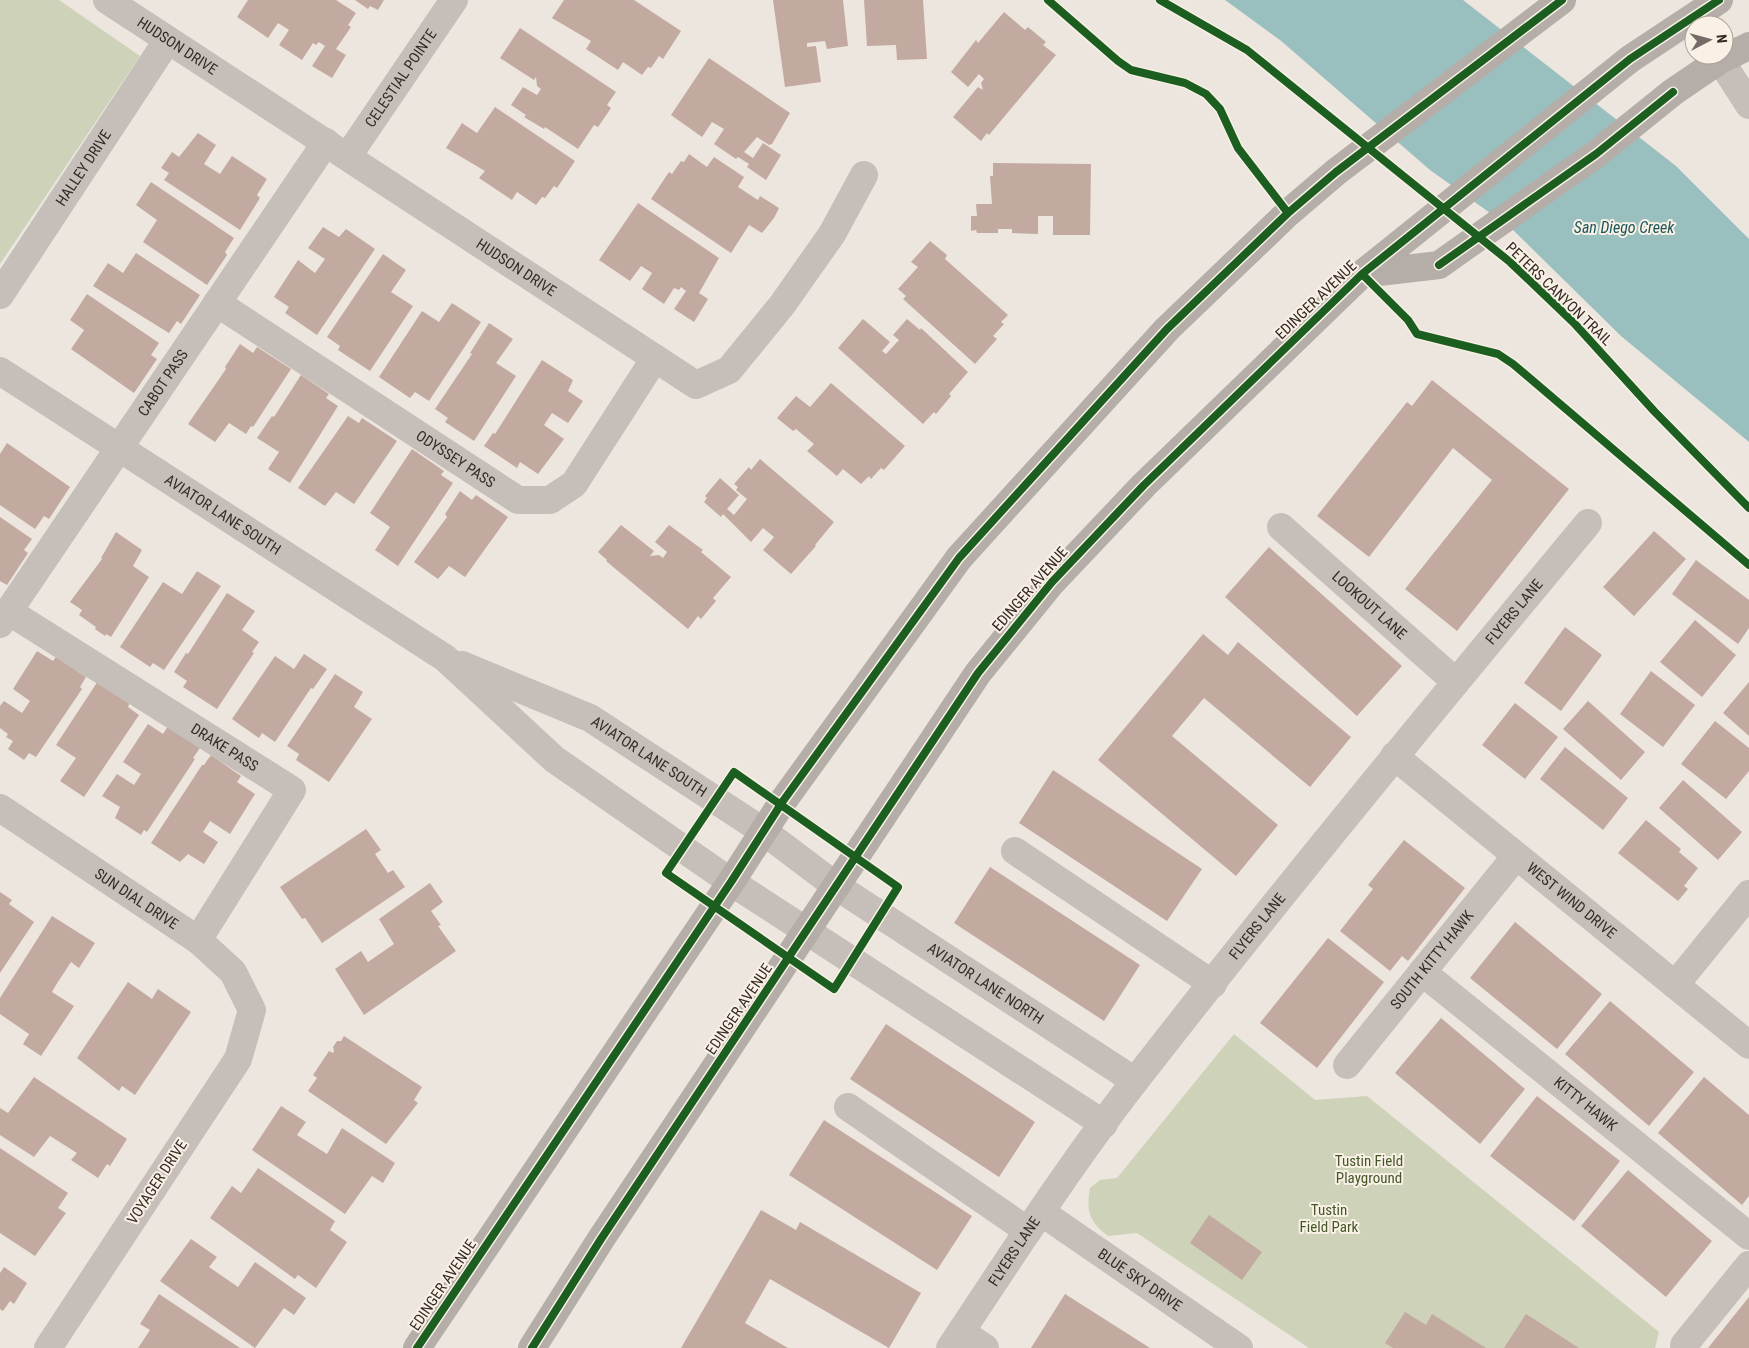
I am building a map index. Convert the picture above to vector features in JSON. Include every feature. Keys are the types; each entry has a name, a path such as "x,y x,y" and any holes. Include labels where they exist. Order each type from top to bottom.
{"main road":[{"name":"EDINGER AVENUE","path":"417,1348 731,882 762,831 959,558 1167,329 1288,213 1336,172 1562,0"},
{"name":"EDINGER AVENUE","path":"1703,15 1719,0"},
{"name":"EDINGER AVENUE","path":"532,1348 601,1239 978,673 1052,582 1144,485 1362,274 1630,59 1684,28"},
{"path":"1734,52 1749,46"},
{"path":"1362,274 1439,265 1596,154 1708,65"}],"street":[{"name":"HUDSON DRIVE","path":"107,0 696,385 729,370 782,305 826,242 864,175"},
{"name":"CELESTIAL POINTE","path":"337,149 454,0"},
{"name":"HALLEY DRIVE","path":"0,295 168,41"},
{"path":"1724,65 1749,105"},
{"name":"CABOT PASS","path":"4,617 120,449 217,303 337,149"},
{"name":"ODYSSEY PASS","path":"217,303 518,500 550,500 574,484 655,358"},
{"name":"AVIATOR LANE SOUTH","path":"0,371 445,658 554,759 731,882 808,930"},
{"name":"FLYERS LANE","path":"956,1340 1035,1221 1135,1081 1394,756 1588,523"},
{"name":"LOOKOUT LANE","path":"1281,527 1456,682"},
{"name":"DRAKE PASS","path":"4,617 292,790 198,940"},
{"name":"AVIATOR LANE SOUTH","path":"445,658 590,718 762,831 836,886"},
{"name":"WEST WIND DRIVE","path":"1394,756 1749,1045"},
{"name":"SUN DIAL DRIVE","path":"0,808 198,940 233,972 252,1010"},
{"path":"1015,851 1213,984"},
{"name":"SOUTH KITTY HAWK","path":"1347,1065 1516,856"},
{"name":"AVIATOR LANE NORTH","path":"836,886 1135,1081"},
{"path":"1675,985 1749,894"},
{"path":"808,930 1104,1124"},
{"name":"KITTY HAWK","path":"1422,972 1749,1236"},
{"name":"VOYAGER DRIVE","path":"48,1348 238,1059 252,1010"},
{"name":"BLUE SKY DRIVE","path":"848,1107 1239,1348"},
{"path":"1684,1345 1749,1265"},
{"path":"956,1340 985,1348"}],"green space":[{"path":"0,0 59,0 140,56 0,264"},
{"name":"Tustin Field Park","path":"1234,1034 1315,1100 1367,1096 1659,1332 1655,1348 1309,1348 1137,1233 1108,1236 1097,1226 1090,1215 1088,1203 1090,1188 1100,1180 1117,1178"}],"water":[{"name":"San Diego Creek","path":"1225,0 1463,0 1676,166 1749,239 1749,442 1621,336 1511,228 1430,170 1280,40"}],"building":[{"path":"248,0 336,0 356,13 348,25 351,27 336,49 346,55 332,78 312,66 325,46 319,42 316,45 313,43 302,60 279,45 289,30 278,23 268,38 237,17"},
{"path":"355,0 384,0 378,10 370,6 368,9"},
{"path":"564,0 634,0 681,31 663,59 659,56 651,68 648,67 642,75 623,62 618,70 586,49 591,41 552,18"},
{"path":"773,0 843,0 848,46 827,49 825,41 807,43 807,47 816,46 821,82 785,87"},
{"path":"864,0 923,0 927,59 897,60 896,45 867,46"},
{"path":"1004,12 1025,30 1028,27 1046,42 1043,45 1056,55 989,135 987,133 981,141 953,117 978,87 983,90 981,83 984,79 979,74 968,87 951,72 976,40 978,43"},
{"path":"520,28 616,92 607,105 611,108 598,127 594,125 578,149 545,127 544,129 524,117 526,115 511,105 523,87 537,95 541,89 537,86 536,77 534,80 500,58"},
{"path":"709,58 790,113 772,144 769,145 757,137 744,152 753,158 763,143 781,155 766,180 747,167 749,164 738,157 736,159 714,144 724,129 712,122 702,137 671,115"},
{"path":"495,107 575,161 557,188 554,186 545,198 542,197 536,205 517,192 512,200 479,178 485,171 446,148 462,123 477,133"},
{"path":"198,133 216,145 204,164 220,174 232,156 267,179 257,195 260,198 240,230 164,180 169,173 161,168 172,152 179,157"},
{"path":"689,154 707,167 714,157 744,177 738,187 758,200 760,196 779,208 762,233 749,225 731,253 651,199 669,172 672,174 681,161 684,162"},
{"path":"993,163 1091,164 1090,235 1053,235 1053,216 1038,216 1038,234 1012,233 1012,229 998,229 998,233 977,233 976,230 971,231 971,216 977,216 976,204 992,204 990,176 993,176"},
{"path":"151,182 234,238 225,252 227,255 207,285 143,242 157,220 136,205"},
{"path":"638,203 719,258 699,293 708,299 694,322 674,309 686,291 681,287 679,290 674,288 664,304 642,289 652,273 641,266 630,281 599,260"},
{"path":"323,227 339,237 346,229 375,249 317,335 285,313 289,307 274,297 298,260 315,273 325,259 308,248"},
{"path":"930,241 947,255 945,259 1008,315 1001,322 1004,324 993,336 997,339 975,364 903,299 906,296 898,289 918,267 911,262"},
{"path":"136,253 200,295 181,324 177,321 169,333 93,286 108,263 123,273"},
{"path":"383,254 406,270 391,292 413,306 370,371 338,350 340,346 327,337"},
{"path":"87,294 159,343 151,355 157,359 134,393 71,349 84,330 70,320"},
{"path":"452,303 481,322 429,401 415,392 410,398 379,377 422,311 439,322"},
{"path":"863,319 890,342 882,351 886,354 899,340 893,335 907,319 920,330 921,328 968,372 949,394 951,396 936,414 934,412 923,424 838,348"},
{"path":"489,323 513,339 496,363 516,376 474,441 445,422 448,418 435,409 472,354 470,353"},
{"path":"240,344 253,353 257,347 291,369 253,427 251,426 246,434 229,423 215,442 188,424 226,369 225,367"},
{"path":"542,360 573,380 568,391 583,401 568,423 552,413 544,425 564,439 538,474 520,462 517,468 484,446 493,433 495,434"},
{"path":"301,375 329,394 326,398 338,406 290,483 268,469 279,452 257,438 272,416 274,417"},
{"path":"1432,380 1569,489 1457,631 1405,589 1492,480 1453,448 1369,557 1317,516 1407,402 1412,406"},
{"path":"831,383 905,446 884,470 881,468 871,479 869,476 861,484 843,469 837,476 807,451 814,444 796,429 793,431 777,418 796,396 810,407"},
{"path":"348,416 359,423 362,418 397,441 354,504 336,492 325,506 298,488"},
{"path":"7,443 70,487 49,519 44,516 35,529 0,505 0,454"},
{"path":"412,449 444,471 441,475 453,483 398,566 375,550 390,527 370,513"},
{"path":"760,459 834,522 791,574 763,550 774,537 763,528 751,542 723,514 721,517 704,502 707,498 705,496 720,478 739,495 727,509 734,515 747,499 736,490 738,487 734,484 749,467 751,470"},
{"path":"460,491 472,500 476,495 508,517 465,577 449,566 438,579 414,562 447,517 445,514"},
{"path":"0,517 32,539 24,550 28,553 7,585 0,581"},
{"path":"621,525 654,551 650,556 659,555 663,558 667,552 655,542 669,525 703,550 701,552 731,577 713,598 716,601 701,619 698,616 688,629 606,561 598,552"},
{"path":"1654,531 1686,559 1634,616 1603,587"},
{"path":"116,532 142,550 133,566 149,577 111,637 106,634 105,636 95,629 96,627 79,615 82,610 70,602 102,559"},
{"path":"1269,547 1402,666 1357,716 1225,597"},
{"path":"1696,560 1749,600 1749,628 1738,644 1672,594"},
{"path":"197,571 221,586 164,670 153,663 150,667 120,647 163,582 182,594"},
{"path":"227,593 255,611 242,630 259,642 252,652 254,653 217,709 183,687 187,681 174,672 186,653 188,654"},
{"path":"1695,620 1736,655 1702,697 1660,662"},
{"path":"1565,627 1602,655 1561,711 1524,683"},
{"path":"1203,634 1228,655 1238,642 1351,737 1310,787 1204,698 1172,736 1278,825 1236,876 1098,760"},
{"path":"37,651 53,661 56,657 86,677 80,687 82,689 36,757 29,753 24,760 8,749 13,741 6,737 8,734 0,728 0,706 4,701 22,713 30,701 13,689"},
{"path":"304,654 327,669 313,689 311,688 275,742 262,733 259,738 232,719 275,656 294,669"},
{"path":"1651,671 1695,705 1663,747 1620,714"},
{"path":"335,674 363,692 354,707 372,719 329,782 296,760 299,754 287,746"},
{"path":"98,681 130,702 128,707 139,715 84,797 60,781 76,758 56,745"},
{"path":"1749,682 1749,736 1723,713"},
{"path":"1588,701 1645,752 1621,780 1563,729"},
{"path":"1515,703 1558,737 1525,779 1482,745"},
{"path":"1715,721 1749,748 1749,771 1726,799 1681,764"},
{"path":"148,724 163,734 168,726 200,748 193,758 195,759 147,832 144,830 141,835 115,818 120,807 102,796 117,774 134,785 141,774 123,762"},
{"path":"1565,747 1628,798 1603,830 1540,779"},
{"path":"211,755 241,776 237,782 255,794 230,834 210,821 203,832 218,842 204,864 188,854 180,862 151,843 202,765"},
{"path":"1053,770 1202,869 1167,921 1019,823"},
{"path":"1683,780 1742,832 1718,860 1659,808"},
{"path":"1646,820 1681,849 1679,852 1698,868 1684,886 1688,889 1678,901 1618,853"},
{"path":"366,829 381,850 375,854 388,873 393,870 405,887 322,943 305,918 302,919 280,887"},
{"path":"1404,840 1465,888 1408,961 1402,956 1390,971 1340,931 1373,889 1368,885"},
{"path":"990,867 1140,965 1104,1021 954,923"},
{"path":"430,883 443,902 431,911 441,925 438,926 456,951 364,1015 335,969 361,951 368,962 394,944 379,919"},
{"path":"0,892 12,900 9,904 34,922 0,973"},
{"path":"52,916 95,943 79,968 71,962 52,992 74,1006 41,1056 23,1044 29,1034 0,1014 0,998"},
{"path":"1515,922 1602,994 1557,1049 1470,978"},
{"path":"1328,938 1384,982 1317,1068 1260,1023"},
{"path":"128,982 152,999 158,989 191,1012 135,1095 122,1086 119,1091 77,1058"},
{"path":"1610,1001 1694,1072 1649,1126 1565,1054"},
{"path":"1441,1018 1525,1089 1480,1144 1395,1073"},
{"path":"886,1024 1035,1122 999,1177 850,1079"},
{"path":"344,1036 422,1087 414,1100 418,1103 386,1144 308,1091 317,1078 313,1075 329,1051 333,1053 333,1047"},
{"path":"34,1077 127,1139 110,1166 107,1164 98,1178 71,1160 77,1153 50,1136 34,1157 0,1135 0,1108 8,1113"},
{"path":"1704,1077 1749,1115 1749,1196 1742,1205 1658,1133"},
{"path":"1537,1096 1620,1161 1574,1221 1490,1156"},
{"path":"281,1106 306,1122 297,1135 327,1154 342,1128 395,1163 383,1183 372,1176 345,1214 252,1150"},
{"path":"824,1120 972,1216 937,1270 789,1175"},
{"path":"0,1148 68,1193 58,1208 66,1213 35,1256 0,1233"},
{"path":"258,1168 335,1221 330,1230 347,1242 316,1288 298,1275 295,1279 210,1218 232,1186 241,1193"},
{"path":"1628,1170 1712,1241 1666,1297 1581,1226"},
{"path":"761,1210 796,1230 800,1222 921,1293 889,1348 770,1279 745,1323 788,1348 681,1348"},
{"path":"1209,1215 1262,1252 1242,1280 1190,1243"},
{"path":"191,1239 217,1257 209,1267 238,1287 255,1262 306,1298 294,1315 284,1308 255,1348 160,1281"},
{"path":"4,1267 27,1283 14,1304 10,1301 3,1311 0,1309 0,1273"},
{"path":"159,1294 240,1348 138,1348 150,1330 140,1324"},
{"path":"1065,1294 1150,1348 1031,1348"},
{"path":"1749,1297 1749,1348 1708,1348"},
{"path":"1405,1312 1426,1325 1432,1314 1486,1348 1393,1348 1385,1343"},
{"path":"1526,1314 1579,1348 1504,1348"}],"cycle path":[{"path":"1048,0 1118,61 1131,70 1185,83 1206,94 1220,109 1238,148 1288,213"},
{"name":"PETERS CANYON TRAIL","path":"1160,0 1247,50 1510,262 1574,323 1654,411 1749,508"},
{"path":"417,1348 731,882 783,801 959,558 1167,329 1288,213 1336,172 1562,0"},
{"path":"532,1348 601,1239 978,673 1052,582 1144,485 1362,274 1630,59 1719,0"},
{"path":"1439,265 1596,154 1673,92"},
{"path":"1362,274 1408,320 1417,334 1498,354 1513,364 1749,565"},
{"path":"734,772 898,887 834,989 666,873 734,772"}],"park label":[{"name":"Tustin Field Playground","path":"1369,1170"}]}
